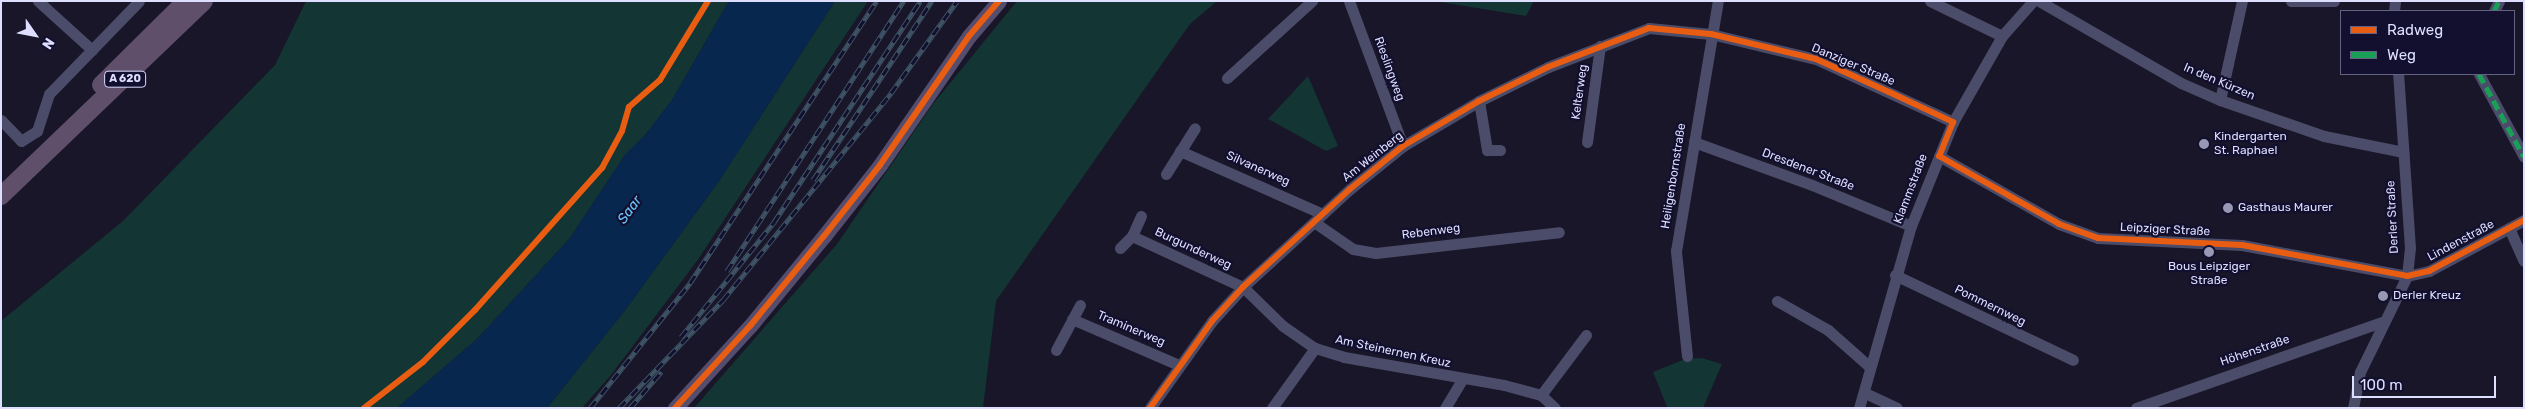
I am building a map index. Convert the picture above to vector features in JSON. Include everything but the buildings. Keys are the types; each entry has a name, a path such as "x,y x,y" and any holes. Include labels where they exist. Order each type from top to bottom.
{"highway":[{"name":"A 620","path":"1,196 47,145 186,1"},
{"name":"A 620","path":"1,181 47,145 204,1"}],"main road":[{"path":"675,408 750,326 824,236 880,165 969,36 999,1"}],"street":[{"path":"38,1 92,50"},
{"path":"1,120 21,141 36,131 48,94 139,1"},
{"path":"1227,78 1312,1"},
{"name":"Rieslingweg","path":"1350,1 1403,146"},
{"name":"Heiligenbornstraße","path":"1687,356 1676,251 1718,1"},
{"path":"1930,1 2002,36"},
{"name":"Klammstraße","path":"1859,408 1865,393 1870,367 1911,226 1953,122 2002,36 2033,1"},
{"name":"In den Kürzen","path":"2039,1 2181,82 2220,100 2324,136 2403,152"},
{"path":"2220,100 2242,1"},
{"path":"2290,1 2334,1"},
{"name":"Am Weinberg","path":"1150,408 1179,365 1243,287 1323,214 1403,146 1480,101 1600,46 1649,28 1711,34"},
{"name":"Danziger Straße","path":"1711,34 1816,59 1953,122"},
{"name":"Kelterweg","path":"1587,142 1600,46"},
{"name":"Derler Straße","path":"2353,408 2360,372 2407,276 2410,248 2398,75"},
{"path":"2480,75 2524,157"},
{"path":"1480,101 1487,150 1500,150"},
{"path":"1166,174 1195,128"},
{"name":"Dresdener Straße","path":"1694,142 1812,185 1911,226"},
{"name":"Silvanerweg","path":"1180,151 1323,214"},
{"name":"Leipziger Straße","path":"1939,156 2059,224 2098,238 2242,245 2407,276"},
{"path":"1120,248 1132,236 1141,216"},
{"name":"Lindenstraße","path":"2407,276 2429,271 2524,220"},
{"name":"Rebenweg","path":"1314,222 1353,249 1376,253 1559,232"},
{"path":"2509,228 2524,261"},
{"name":"Burgunderweg","path":"1132,236 1243,287"},
{"name":"Pommernweg","path":"1896,275 2073,360"},
{"name":"Am Steinernen Kreuz","path":"1243,287 1284,326 1316,348 1344,358 1462,380 1504,385 1541,396 1555,408"},
{"path":"1777,301 1828,330 1870,367"},
{"path":"1056,350 1080,304"},
{"name":"Traminerweg","path":"1072,319 1179,365"},
{"name":"Höhenstraße","path":"2136,408 2384,321"},
{"path":"1541,396 1586,335"},
{"path":"1272,408 1316,348"},
{"path":"1445,408 1462,380"},
{"path":"1865,393 1897,408"}],"green space":[{"path":"306,1 729,1 672,100 646,134 625,155 570,238 478,338 397,408 1,408 1,321 123,221 275,65"},
{"path":"835,1 868,1 697,261 611,375 582,408 547,408 626,309 719,181"},
{"path":"1017,1 1217,1 1190,24 996,301 983,408 694,408 837,244 933,104"},
{"path":"1434,1 1534,1 1526,16"},
{"path":"1308,76 1338,146 1326,151 1268,119"},
{"path":"1702,358 1722,364 1703,408 1667,407 1653,372 1685,359"}],"water":[{"name":"Saar","path":"729,1 835,1 719,181 626,309 547,408 397,408 478,338 570,238 625,155 646,134 672,100"}],"railway":[{"path":"590,408 690,283 877,1"},
{"path":"727,271 904,1"},
{"path":"681,337 774,222 920,1"},
{"path":"813,180 932,1"},
{"path":"619,408 723,300 891,93 957,1"},
{"path":"630,408 661,372"}],"marked path":[{"path":"2494,10 2499,1"},
{"path":"2480,75 2524,157"}],"cycle path":[{"path":"364,408 423,362 475,310 602,168 622,131 629,107 660,80 708,1"},
{"path":"675,408 750,326 824,236 880,165 969,36 999,1"},
{"path":"1150,408 1212,321 1243,287 1350,189 1403,146 1479,101 1548,67 1649,28 1711,34 1816,59 1889,92 1953,122 1939,156 2059,224 2098,238 2242,245 2407,276 2429,271 2524,220"}],"place":[{"name":"Kindergarten St. Raphael","path":"2204,144"},
{"name":"Gasthaus Maurer","path":"2228,208"},
{"name":"Bous Leipziger Straße","path":"2209,252"},
{"name":"Derler Kreuz","path":"2383,296"}]}
